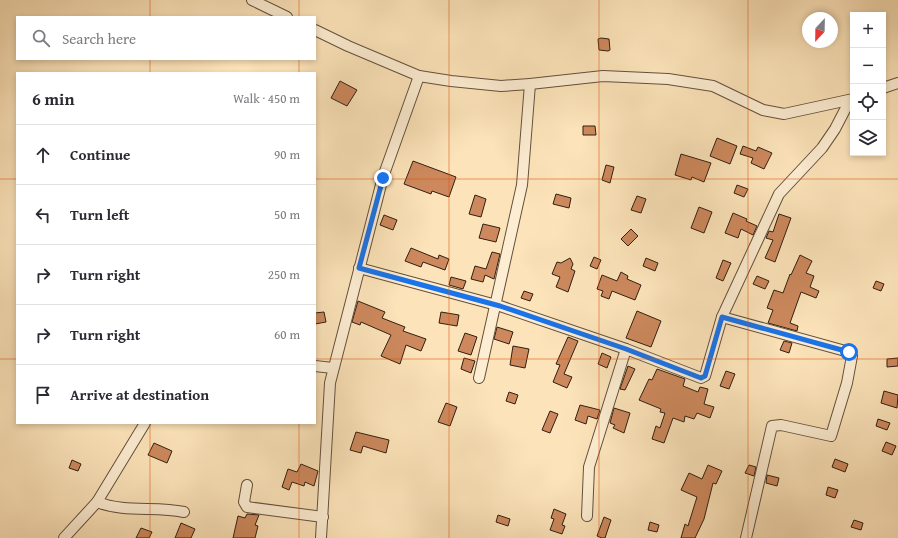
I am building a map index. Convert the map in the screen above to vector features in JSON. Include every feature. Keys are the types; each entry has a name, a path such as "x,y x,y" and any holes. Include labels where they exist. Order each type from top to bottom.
{"street":[{"path":"252,0 286,16"},
{"path":"316,30 348,46 419,76 501,86 603,76 668,79 713,86 763,110 784,114 850,99"},
{"path":"321,538 330,383 333,368 383,178 419,76"},
{"path":"886,87 898,83"},
{"path":"479,378 522,185 530,84"},
{"path":"359,268 495,305 626,349 701,378 705,376 722,317 779,194 822,148 850,103"},
{"path":"722,317 849,352 852,356 847,383 831,436 781,425 772,426 746,538"},
{"path":"587,516 589,467 626,349"},
{"path":"316,366 333,368"},
{"path":"64,538 97,502 144,424"},
{"path":"247,485 244,502 247,507 323,516"},
{"path":"97,502 107,506 131,509 174,510 184,512"}],"building":[{"path":"598,39 609,39 610,50 599,50"},
{"path":"340,81 357,90 347,106 331,98"},
{"path":"583,126 595,126 596,135 583,135"},
{"path":"717,138 737,146 730,164 710,156"},
{"path":"743,146 756,151 758,147 772,153 764,169 751,163 753,158 740,154"},
{"path":"681,154 711,163 704,182 692,177 691,180 675,175"},
{"path":"413,161 456,177 449,197 432,191 431,194 404,184"},
{"path":"606,165 614,167 610,183 602,180"},
{"path":"737,185 748,189 744,197 734,193"},
{"path":"556,194 571,198 569,208 553,204"},
{"path":"475,195 486,199 481,217 469,214"},
{"path":"637,196 646,199 641,213 631,210"},
{"path":"699,207 712,212 704,233 691,228"},
{"path":"733,213 747,219 746,221 757,226 753,235 741,229 738,238 725,233"},
{"path":"779,214 791,218 775,262 765,258 773,240 766,238 769,231 773,232"},
{"path":"384,215 397,220 393,230 380,225"},
{"path":"483,224 500,228 496,242 479,238"},
{"path":"631,229 638,236 628,246 621,239"},
{"path":"411,248 438,259 439,255 449,259 445,270 423,262 421,267 405,261"},
{"path":"492,252 500,254 494,279 485,275 483,282 471,279 475,266 486,269"},
{"path":"800,255 812,261 806,273 814,276 810,287 819,291 816,298 801,292 790,323 798,326 797,331 768,323 773,310 767,308 774,290 783,293 790,274 791,275"},
{"path":"594,257 601,260 597,269 590,266"},
{"path":"570,258 573,264 571,269 575,271 568,292 556,287 560,277 552,274 557,262 561,263"},
{"path":"646,258 658,263 655,271 643,266"},
{"path":"723,260 731,263 723,281 716,278"},
{"path":"621,272 628,276 627,279 641,285 635,300 612,291 609,299 601,296 603,291 597,289 602,275 617,281"},
{"path":"757,276 769,281 765,289 753,284"},
{"path":"451,277 466,281 463,289 449,285"},
{"path":"876,281 884,284 881,291 873,288"},
{"path":"524,291 533,294 530,301 521,298"},
{"path":"358,301 385,312 382,318 405,327 403,331 426,339 421,351 406,345 400,364 381,356 391,335 361,322 360,325 352,322"},
{"path":"637,311 661,321 651,347 626,338"},
{"path":"324,312 326,322 316,324 316,313"},
{"path":"441,312 459,315 457,326 439,323"},
{"path":"497,327 513,332 509,344 494,339"},
{"path":"465,333 477,337 471,355 458,351"},
{"path":"568,337 578,341 564,374 572,377 567,388 553,382 560,365 556,364"},
{"path":"784,341 792,343 789,353 780,350"},
{"path":"513,346 529,349 525,368 510,365"},
{"path":"602,353 611,357 607,368 598,364"},
{"path":"464,358 475,361 471,373 461,369"},
{"path":"898,358 898,366 887,367 887,359"},
{"path":"628,366 635,369 625,390 620,389"},
{"path":"657,369 685,379 683,386 698,392 700,387 708,389 704,404 714,407 710,418 697,413 694,419 685,416 684,422 673,418 664,443 652,439 656,426 660,428 665,413 660,412 661,409 639,400 649,379 652,380"},
{"path":"726,371 735,374 729,389 720,386"},
{"path":"884,391 898,395 897,408 881,403"},
{"path":"509,392 518,395 515,404 506,401"},
{"path":"446,403 457,407 450,426 438,422"},
{"path":"580,405 600,410 597,419 588,416 586,424 575,420"},
{"path":"614,408 630,413 624,433 613,428 615,425 610,423"},
{"path":"550,411 558,414 550,433 542,430"},
{"path":"878,419 890,423 887,430 876,426"},
{"path":"356,432 389,440 386,453 363,446 361,453 350,450"},
{"path":"886,442 896,446 892,455 882,451"},
{"path":"154,443 172,451 167,463 148,455"},
{"path":"835,459 848,464 845,472 832,467"},
{"path":"72,460 81,464 78,471 69,468"},
{"path":"301,464 318,471 314,486 305,482 304,486 292,482 289,490 282,487 288,469 297,472"},
{"path":"708,465 722,471 716,484 713,483 704,519 695,538 681,538 685,524 688,526 697,497 681,490 689,473 702,479"},
{"path":"749,465 756,467 754,476 745,473"},
{"path":"767,475 779,478 777,486 766,483"},
{"path":"828,487 838,490 835,498 826,495"},
{"path":"554,509 566,514 562,525 565,526 562,534 550,530 554,519 551,518"},
{"path":"247,514 259,515 255,525 258,526 255,538 233,538 238,516 245,518"},
{"path":"498,515 510,519 508,526 496,522"},
{"path":"604,517 611,520 605,538 602,538 597,536"},
{"path":"854,520 863,523 861,530 851,527"},
{"path":"650,522 659,525 657,532 648,530"},
{"path":"181,523 195,529 191,538 175,538"},
{"path":"141,528 152,532 149,538 136,538"}],"route":[{"path":"383,178 359,268 500,306 626,349 701,378 705,376 722,317 849,352"}]}
